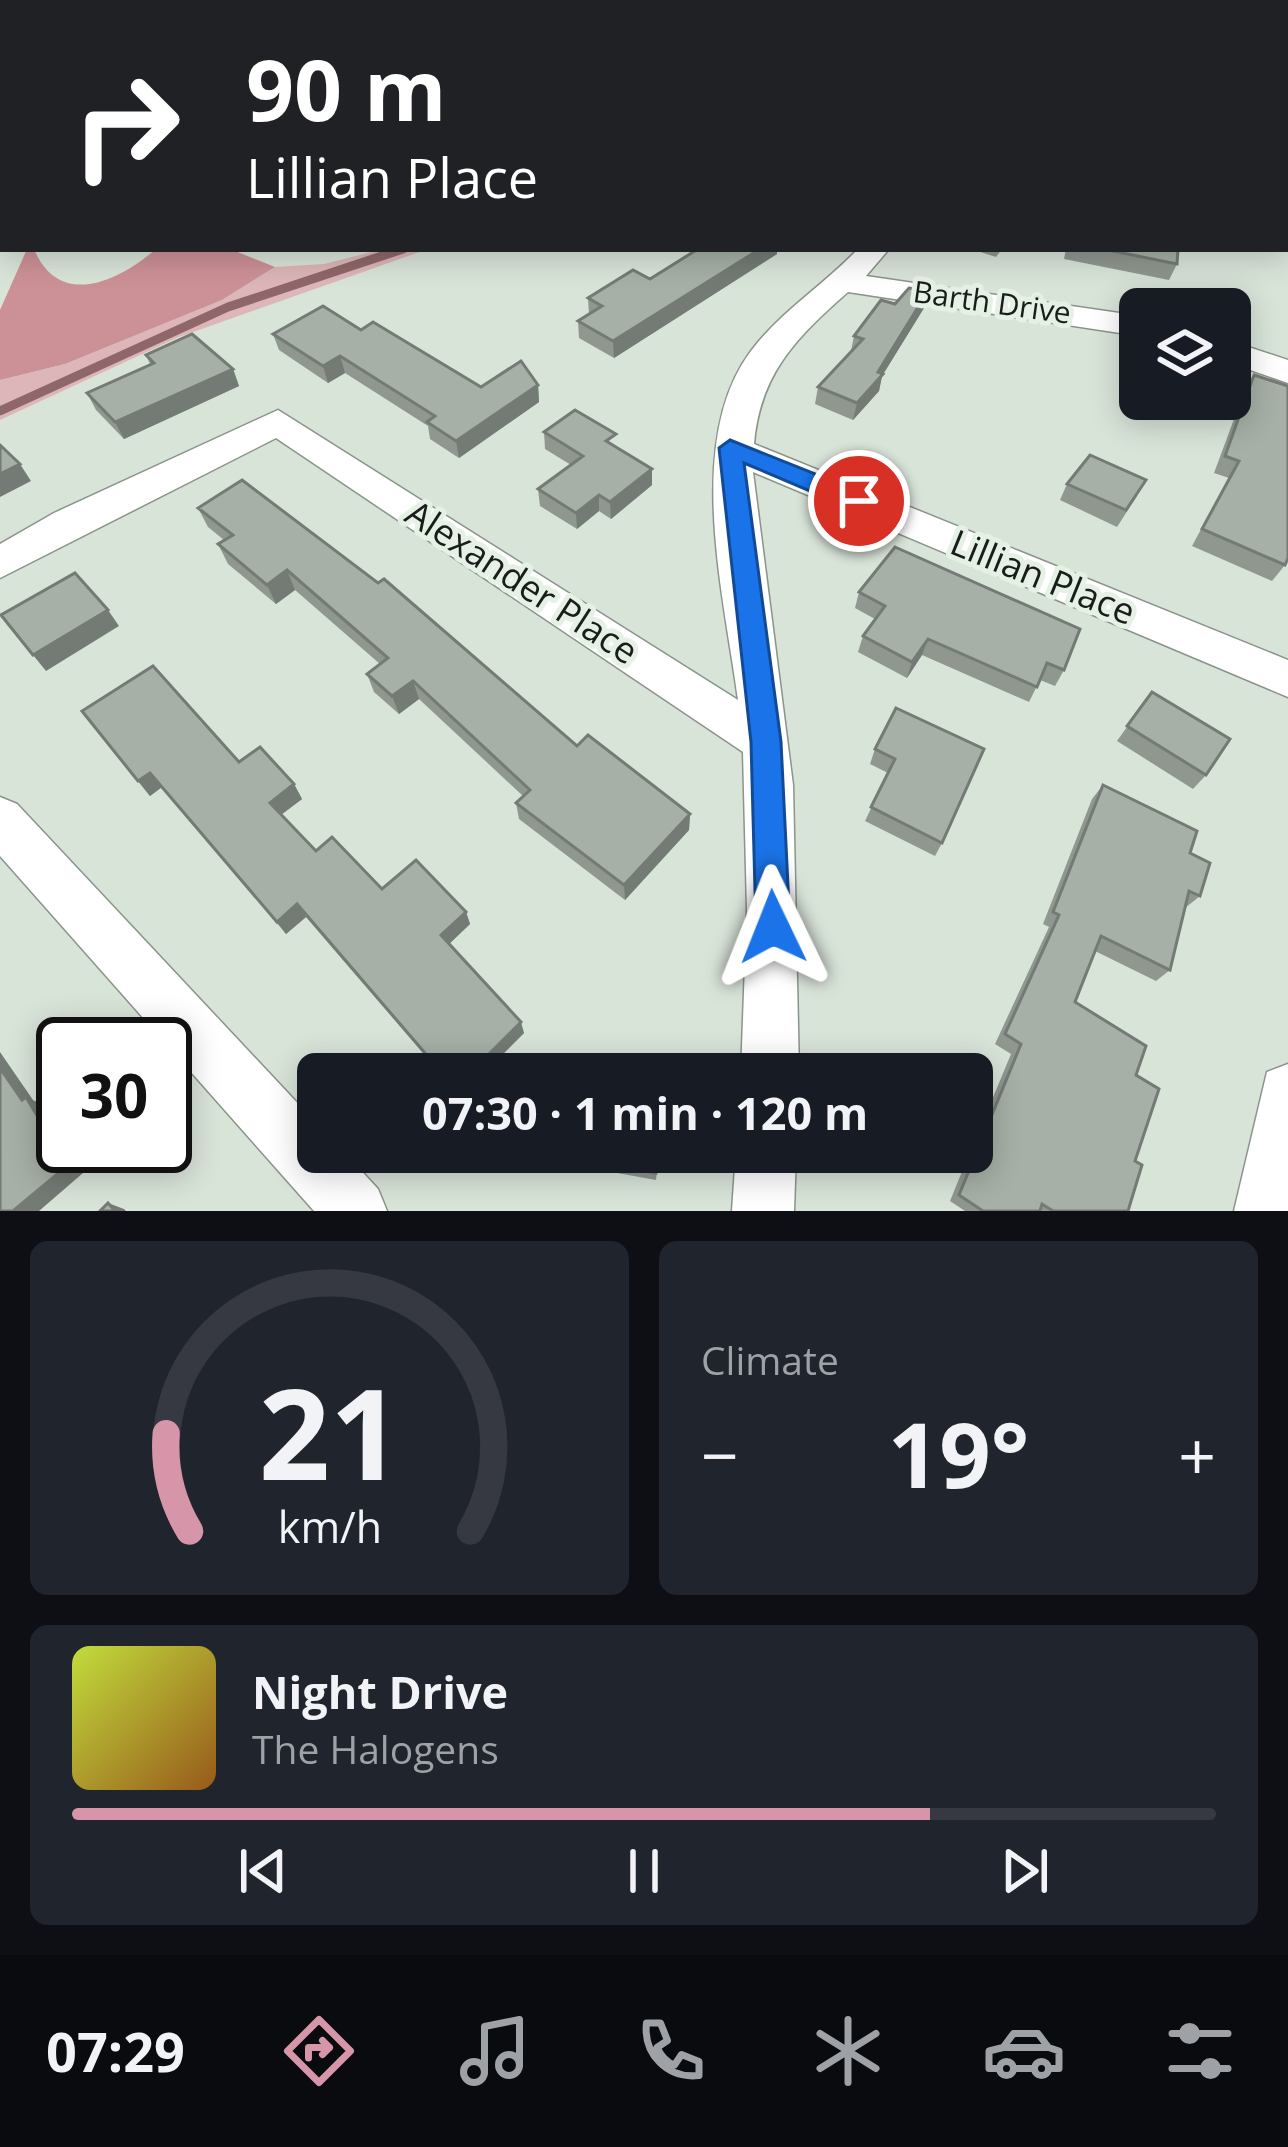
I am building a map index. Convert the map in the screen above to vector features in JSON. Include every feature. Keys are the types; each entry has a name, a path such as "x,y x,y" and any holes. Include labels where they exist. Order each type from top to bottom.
{"street":[{"path":"771,1053 775,973 766,742 730,448 748,383 765,352 871,252"},
{"name":"Barth Drive","path":"844,282 1119,323"},
{"path":"1251,359 1288,372"},
{"name":"Alexander Place","path":"0,563 68,523 278,422 766,742"},
{"name":"Lillian Place","path":"730,448 1288,679"},
{"path":"0,820 356,1211"},
{"path":"1264,1211 1288,1093"},
{"path":"763,1211 765,1173"}],"shaded area":[{"path":"26,252 36,252 58,279 74,284 107,279 152,252 238,252 275,267 222,300 65,364 0,380 0,310"},
{"path":"372,252 420,252 179,337 0,420 0,380 65,364 222,300 275,267 324,264"}],"building":[{"path":"693,252 755,252 613,341 578,321 602,306 588,298 633,270 650,279"},
{"path":"1118,252 1178,252 1177,264"},
{"path":"909,288 928,291 878,372 883,374 857,403 818,387 863,339 854,336 881,300 895,304"},
{"path":"323,306 361,330 373,322 481,387 521,361 538,385 456,441 427,422 435,416 340,356 323,366 273,334"},
{"path":"192,334 233,369 115,422 87,393 154,363 146,355"},
{"path":"1254,375 1288,386 1285,565 1202,529 1239,461 1225,456 1238,420 1251,420"},
{"path":"575,410 616,434 606,441 652,469 610,502 599,495 576,513 538,489 583,456 544,432"},
{"path":"0,445 20,464 0,474"},
{"path":"1090,455 1146,480 1126,510 1067,484"},
{"path":"242,480 378,583 384,579 577,746 588,735 690,814 624,885 516,803 530,790 413,681 392,696 367,674 388,658 287,570 267,585 218,544 233,535 198,508"},
{"path":"895,547 1080,629 1064,670 1047,663 1037,687 928,639 912,662 863,636 885,606 859,592"},
{"path":"75,573 108,610 33,655 1,615"},
{"path":"153,666 239,762 260,747 294,784 270,803 316,851 332,837 382,889 416,860 466,912 441,935 521,1022 490,1053 425,1053 297,904 277,922 150,773 138,781 82,711"},
{"path":"1152,692 1230,739 1206,775 1127,726"},
{"path":"896,708 984,749 942,843 871,807 895,759 875,749"},
{"path":"1103,785 1197,831 1190,853 1210,863 1200,896 1189,891 1170,970 1101,936 1075,1002 1146,1046 1136,1075 1159,1089 1135,1161 1142,1165 1128,1211 1053,1211 1042,1204 1040,1211 983,1211 959,1195 968,1173 993,1173 993,1112 1021,1044 1005,1034 1059,915 1053,912"},
{"path":"0,1068 36,1114 36,1173 59,1173 13,1211 0,1211"}],"waterway":[{"path":"0,411 228,307 394,252"}],"route":[{"path":"773,927 766,742 730,448 859,501"}]}
